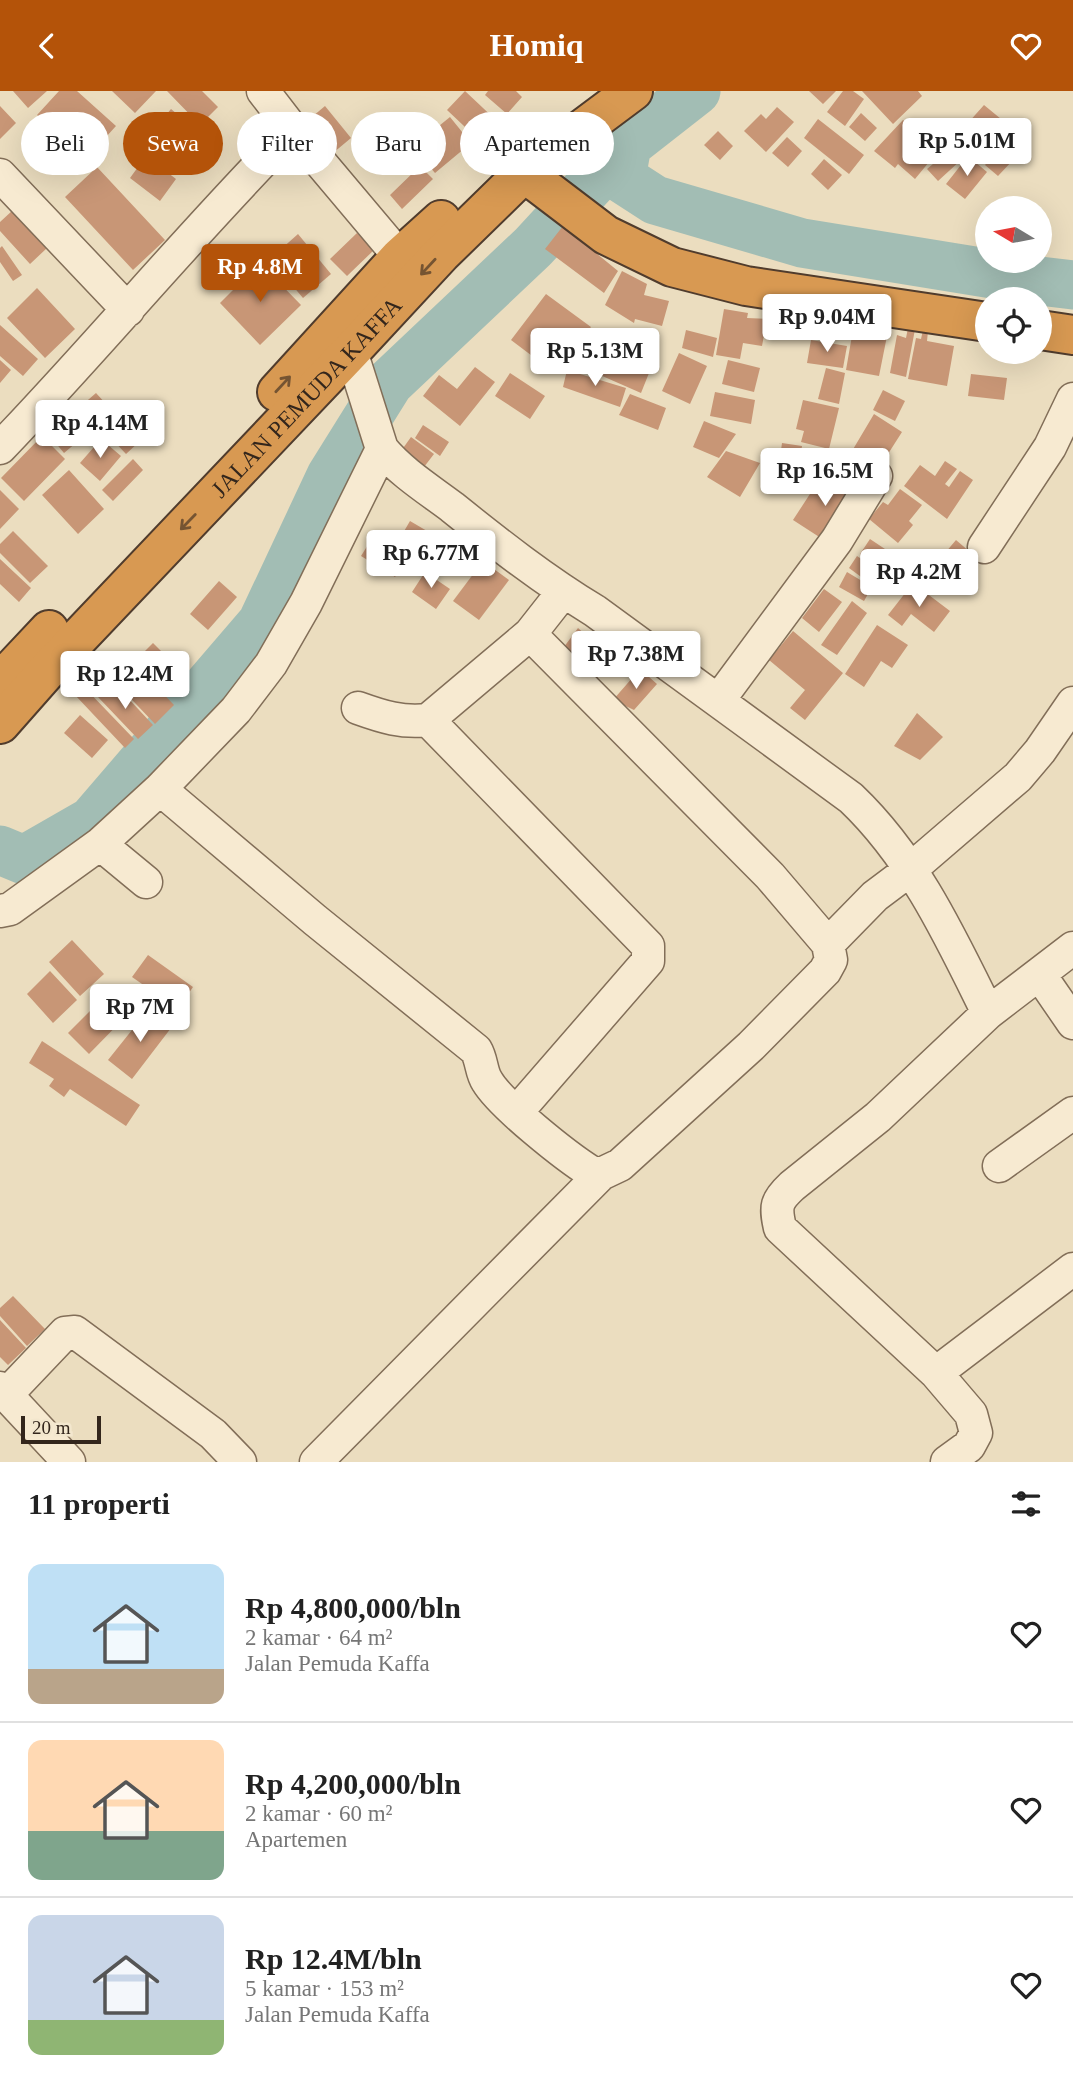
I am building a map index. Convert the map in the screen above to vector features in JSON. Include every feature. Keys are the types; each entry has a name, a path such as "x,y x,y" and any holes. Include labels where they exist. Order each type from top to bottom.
{"highway":[{"name":"JALAN PEMUDA KAFFA","path":"572,112 588,91"},
{"name":"JALAN PEMUDA KAFFA","path":"605,112 633,91"},
{"name":"JALAN PEMUDA KAFFA","path":"0,724 36,663 262,407 400,257 520,175"},
{"name":"JALAN PEMUDA KAFFA","path":"0,682 36,663 355,365 440,254 522,175"},
{"path":"531,175 606,235 672,267 746,286 975,320"},
{"path":"1052,332 1073,335"}],"street":[{"path":"263,91 279,112"},
{"path":"0,175 128,310"},
{"path":"0,448 60,386 249,175"},
{"path":"331,175 400,257"},
{"path":"355,365 380,443 389,457 432,493 564,592 595,611 851,798 890,839 911,869 942,921 988,1013"},
{"path":"984,547 1050,447 1073,399"},
{"path":"0,911 9,909 100,844 160,789 236,710 271,664 306,603 380,443"},
{"path":"718,701 837,540 876,476"},
{"path":"358,708 390,720 428,720 530,634 564,592"},
{"path":"316,1462 601,1174 628,1159 751,1046 815,983 831,960 828,944 770,876 530,634"},
{"path":"828,944 875,896 911,869 1018,777 1040,751 1073,703"},
{"path":"428,720 648,946 648,961 516,1113"},
{"path":"160,789 315,920 476,1050 487,1082 516,1113 584,1167 601,1174"},
{"path":"100,844 146,882"},
{"path":"947,1462 969,1446 976,1433 971,1414 936,1373 780,1228 776,1211 780,1197 878,1117 988,1013 1073,948"},
{"path":"1040,975 1073,1023"},
{"path":"999,1166 1073,1112"},
{"path":"936,1373 1073,1269"},
{"path":"69,1462 4,1391 65,1333 75,1332 213,1434 240,1462"}],"building":[{"path":"13,91 47,91 28,108"},
{"path":"59,91 77,91 100,112 40,112"},
{"path":"112,91 156,91 136,112"},
{"path":"167,91 202,91 218,107 213,112 187,112"},
{"path":"465,91 487,112 460,112 460,122 447,110"},
{"path":"488,91 516,91 522,97 509,112 505,112 485,95"},
{"path":"809,91 836,91 823,104"},
{"path":"843,91 853,91 864,99 845,126 827,112"},
{"path":"862,91 918,91 922,96 893,124"},
{"path":"984,105 1001,119 976,148 959,133"},
{"path":"0,106 16,123 0,139"},
{"path":"325,106 330,112 318,112"},
{"path":"777,107 794,122 766,152 744,131 761,114 766,119"},
{"path":"861,113 877,128 865,141 849,127"},
{"path":"450,117 460,129 460,152 446,164 446,120"},
{"path":"818,119 864,155 849,174 804,138"},
{"path":"109,120 116,126 109,134"},
{"path":"903,120 939,150 915,179 898,164 895,168 874,151"},
{"path":"337,121 351,138 337,150"},
{"path":"718,131 733,146 720,160 704,145"},
{"path":"958,134 972,150 938,181 927,169 946,153 942,149"},
{"path":"787,137 802,151 788,167 772,153"},
{"path":"1001,147 1014,159 998,176 985,165"},
{"path":"968,156 987,172 965,199 946,184"},
{"path":"824,159 842,175 828,190 811,174"},
{"path":"88,175 104,175 165,240 133,270 65,197"},
{"path":"132,175 171,175 176,179 160,201 130,178"},
{"path":"411,175 429,175 433,179 402,209 390,195"},
{"path":"13,210 47,248 30,264 0,231 0,222"},
{"path":"563,226 618,271 604,293 545,249"},
{"path":"357,233 374,250 347,276 330,259"},
{"path":"298,234 331,274 303,298 270,259"},
{"path":"2,246 22,275 13,281 0,262"},
{"path":"260,263 301,305 260,345 220,303"},
{"path":"622,271 647,284 644,295 669,301 662,326 635,319 634,323 605,305"},
{"path":"37,288 75,329 45,358 7,318"},
{"path":"546,294 591,327 575,348 562,338 554,349 567,359 556,374 511,340"},
{"path":"724,309 748,313 747,318 767,319 762,346 743,343 740,359 716,355"},
{"path":"818,312 848,317 845,338 814,333"},
{"path":"909,323 916,324 906,377 890,373 897,335 906,338"},
{"path":"854,324 888,331 879,376 846,370"},
{"path":"0,325 38,359 23,376 0,356"},
{"path":"686,330 717,338 713,357 682,348"},
{"path":"923,330 928,331 927,341 954,346 947,386 908,379 916,338 921,339"},
{"path":"620,338 646,349 639,367 613,355"},
{"path":"811,340 847,346 843,368 807,363"},
{"path":"679,353 707,366 690,404 662,391"},
{"path":"609,356 649,373 641,393 600,375"},
{"path":"0,360 11,370 0,383"},
{"path":"728,360 760,368 754,392 722,384"},
{"path":"475,367 495,382 460,426 423,396 439,375 457,389"},
{"path":"826,368 845,373 839,404 818,399"},
{"path":"567,370 626,388 620,407 563,387"},
{"path":"510,373 545,396 530,419 495,396"},
{"path":"971,374 1007,378 1004,400 968,396"},
{"path":"883,390 905,401 895,421 873,410"},
{"path":"715,392 755,400 751,424 710,416"},
{"path":"96,393 140,441 126,454 81,406"},
{"path":"630,394 666,408 658,430 619,415"},
{"path":"803,400 839,408 829,449 801,442 804,431 796,429"},
{"path":"74,414 89,432 64,453 49,435"},
{"path":"874,414 902,432 879,468 852,451"},
{"path":"704,421 736,434 719,458 693,447"},
{"path":"423,425 449,442 440,456 415,438"},
{"path":"42,436 65,459 24,501 1,478"},
{"path":"411,437 434,454 424,467 401,451"},
{"path":"101,439 121,456 100,481 80,463"},
{"path":"782,443 802,446 799,467 779,464"},
{"path":"726,451 760,463 740,497 707,477"},
{"path":"133,459 143,470 113,501 102,490"},
{"path":"945,461 957,469 945,484 949,487 960,471 973,480 947,519 904,486 920,465 935,476"},
{"path":"69,470 104,509 78,534 42,495"},
{"path":"823,474 856,496 827,542 793,520"},
{"path":"900,489 922,505 909,521 913,525 898,543 869,519 883,502 888,505"},
{"path":"0,490 19,509 0,529"},
{"path":"410,521 427,531 395,577 361,556 376,532 396,545"},
{"path":"446,530 464,540 455,557 437,548"},
{"path":"13,531 48,566 30,583 0,553 0,544"},
{"path":"431,531 442,537 424,563 414,555"},
{"path":"870,539 891,553 882,568 860,554"},
{"path":"956,540 977,558 971,572 945,553"},
{"path":"897,554 911,567 886,595 872,581"},
{"path":"857,556 876,569 868,582 849,568"},
{"path":"0,559 31,588 19,602 0,584"},
{"path":"483,561 509,580 479,620 453,601"},
{"path":"425,572 450,589 436,609 412,592"},
{"path":"847,572 872,587 864,601 839,587"},
{"path":"219,581 237,597 208,630 190,614"},
{"path":"913,583 950,611 934,632 911,614 902,626 888,615"},
{"path":"824,589 842,602 819,632 802,618"},
{"path":"852,601 867,613 837,655 821,645"},
{"path":"877,625 908,645 892,668 881,661 864,687 845,674"},
{"path":"578,628 599,647 614,631 630,646 595,680 561,651"},
{"path":"793,631 843,673 805,720 790,708 805,690 769,660"},
{"path":"153,643 174,664 157,681 136,660"},
{"path":"129,658 174,705 155,724 116,683 123,677 117,669"},
{"path":"640,669 657,684 634,710 613,700"},
{"path":"113,682 153,725 138,739 98,697"},
{"path":"84,687 134,739 125,748 75,695"},
{"path":"917,713 943,737 920,760 894,746"},
{"path":"80,715 108,740 92,758 64,733"},
{"path":"72,940 104,974 80,996 49,962"},
{"path":"148,955 193,987 178,1009 132,977"},
{"path":"50,971 77,1000 53,1023 27,994"},
{"path":"116,985 136,1006 89,1054 68,1033"},
{"path":"148,1010 171,1028 132,1079 108,1060"},
{"path":"42,1041 140,1105 126,1126 70,1089 64,1097 49,1086 54,1079 29,1063"},
{"path":"13,1296 45,1329 27,1346 0,1316 0,1308"},
{"path":"0,1320 26,1348 8,1365 0,1357"}],"waterway":[{"path":"0,850 24,860 92,821 262,623 331,476 389,383 533,247 627,145 696,91"},
{"path":"627,145 621,178 655,200 802,243 1073,285"}]}
